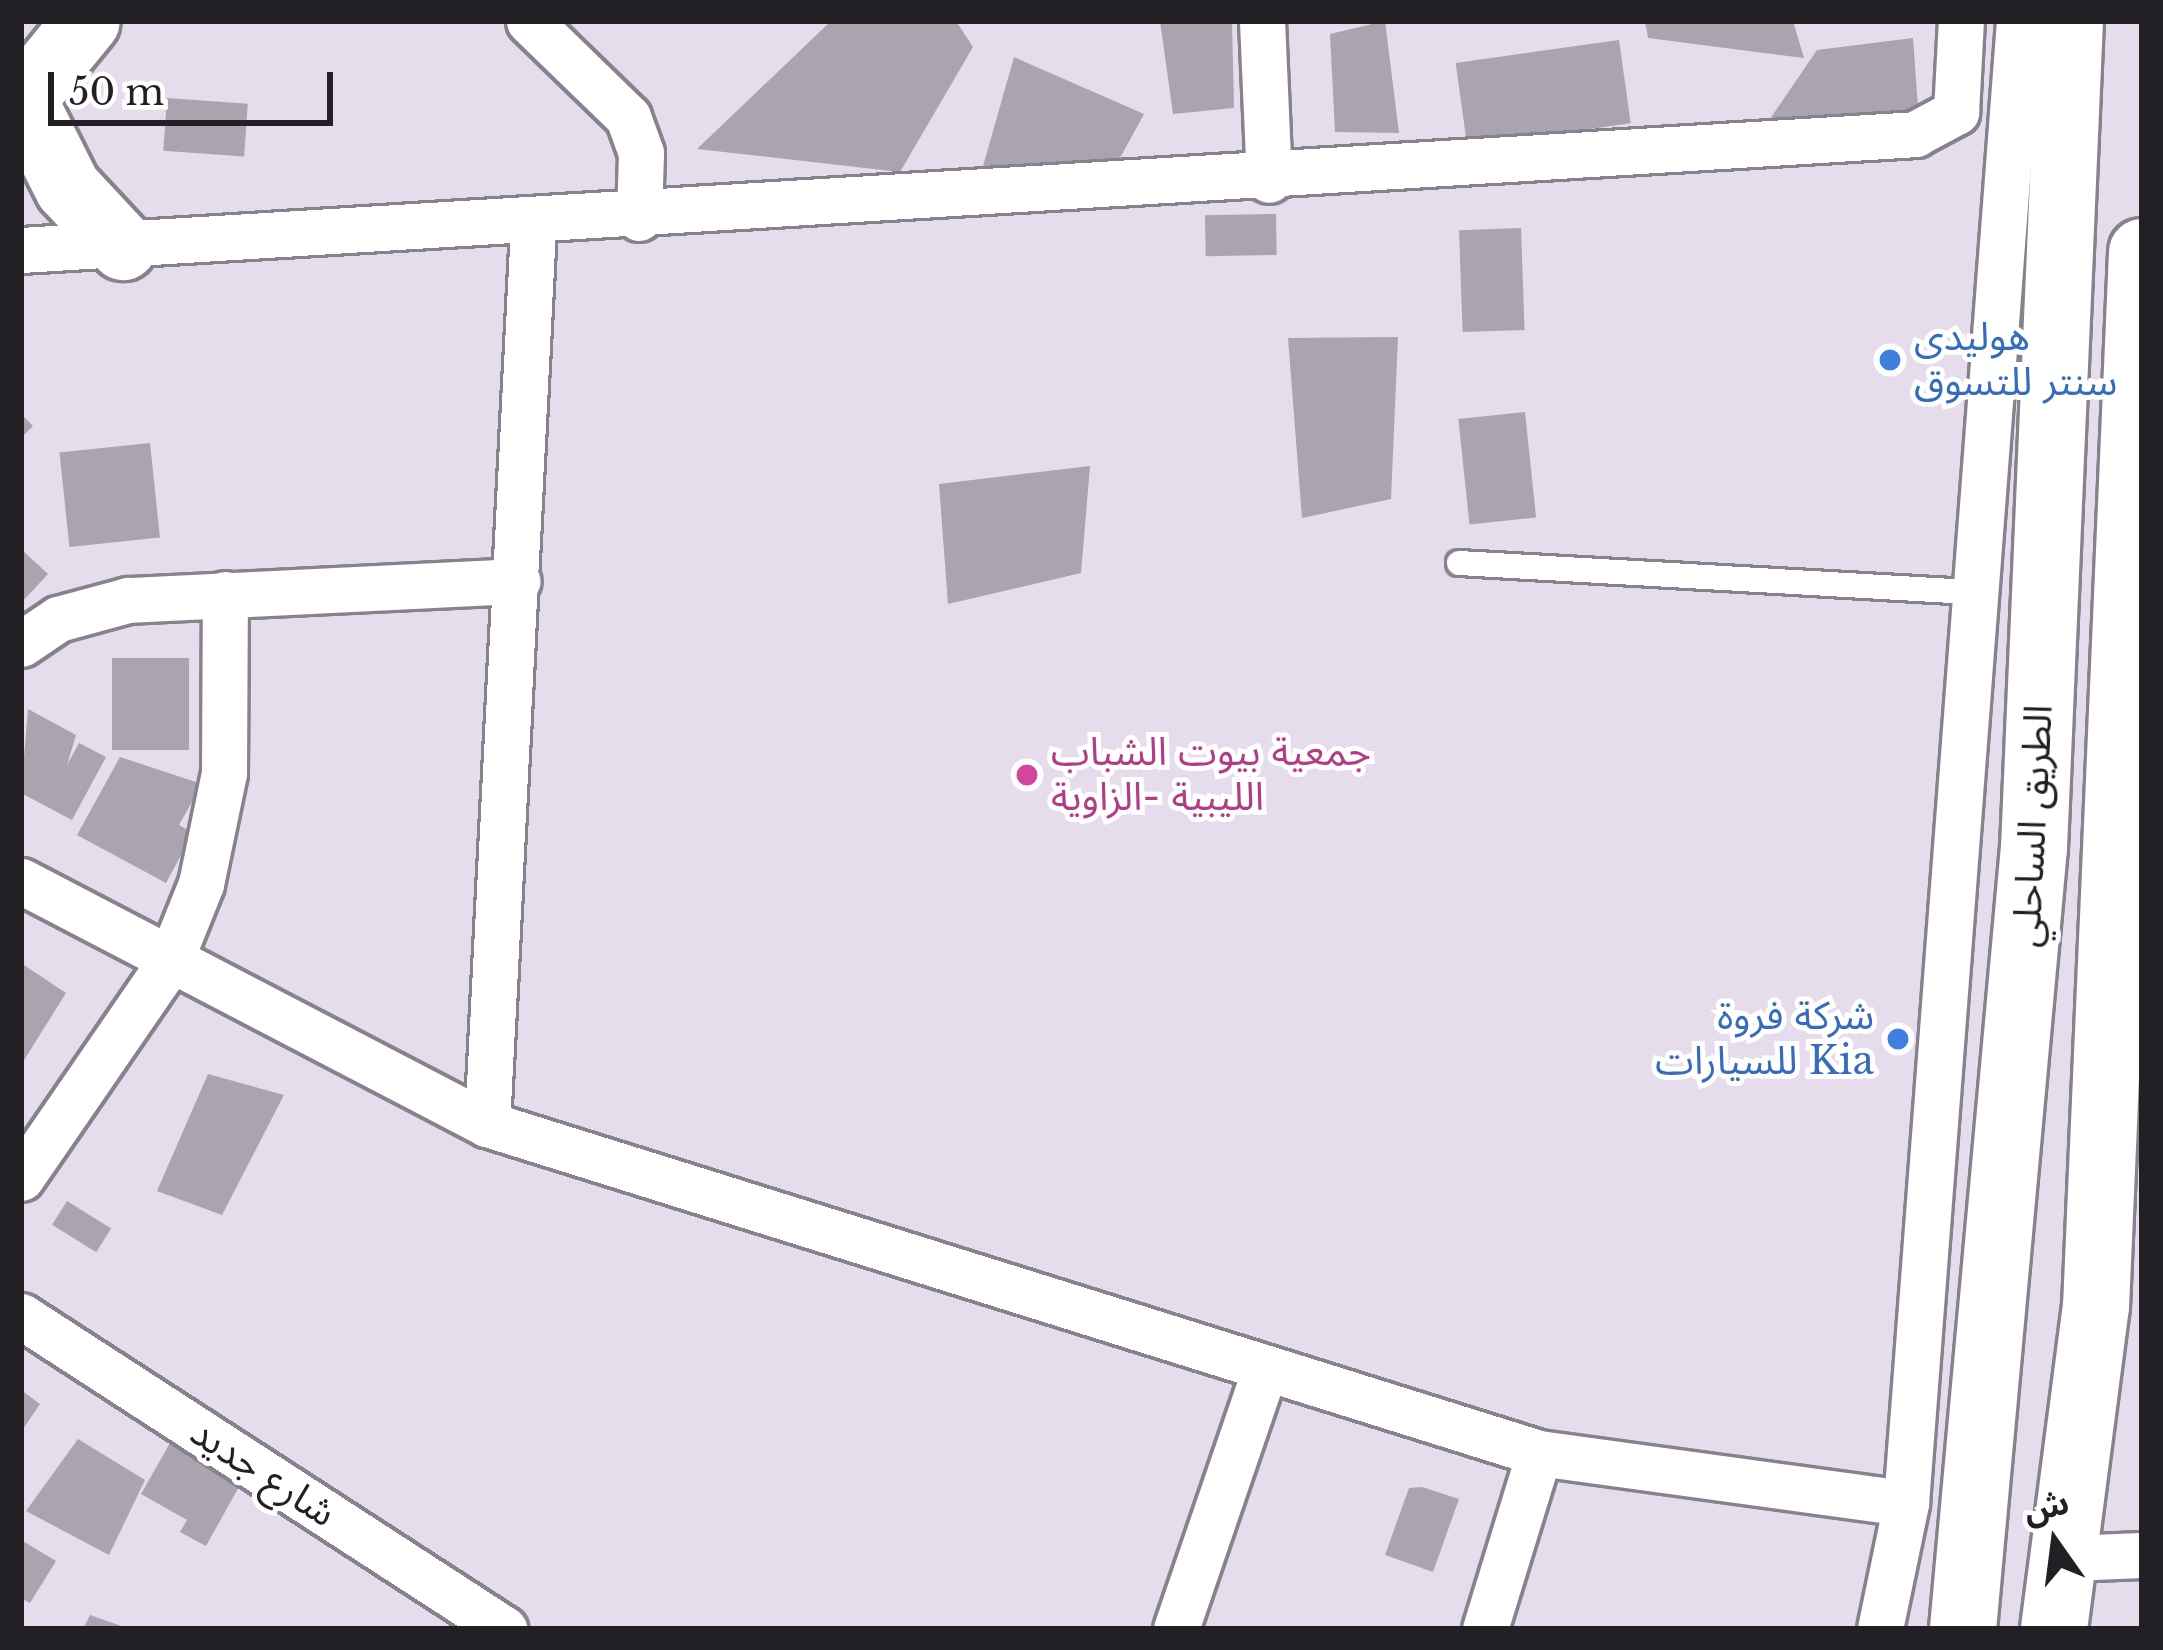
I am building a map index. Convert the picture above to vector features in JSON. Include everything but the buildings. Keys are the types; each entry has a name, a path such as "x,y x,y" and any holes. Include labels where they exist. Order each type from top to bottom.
{"main road":[{"path":"87,21 22,100 68,188 123,247"},
{"name":"الطريق الساحلي","path":"1963,1629 2034,848 2070,21"},
{"path":"2054,1629 2069,1558 2127,973 2142,252"}],"street":[{"path":"529,21 628,117 641,153 639,218"},
{"path":"1262,21 1269,180"},
{"path":"21,250 533,227 1915,134 1956,112 1961,21"},
{"path":"1880,1629 1906,1503 1970,592 2018,21"},
{"path":"487,1124 533,227"},
{"path":"21,644 90,606 225,594 518,581"},
{"path":"21,1178 170,962 216,843 225,594"},
{"path":"21,881 487,1124 1539,1453 1906,1503"},
{"name":"شارع جديد","path":"21,1316 505,1629"},
{"path":"1177,1629 1265,1369"},
{"path":"1485,1629 1539,1453"},
{"path":"2069,1558 2142,1555"}],"lane":[{"path":"1459,562 1970,592"}],"place":[{"name":"هوليدى سنتر للتسوق","path":"1890,360"},
{"name":"جمعية بيوت الشباب الليبية -الزاوية","path":"1027,775"},
{"name":"شركة فروة للسيارات Kia","path":"1898,1039"}]}
